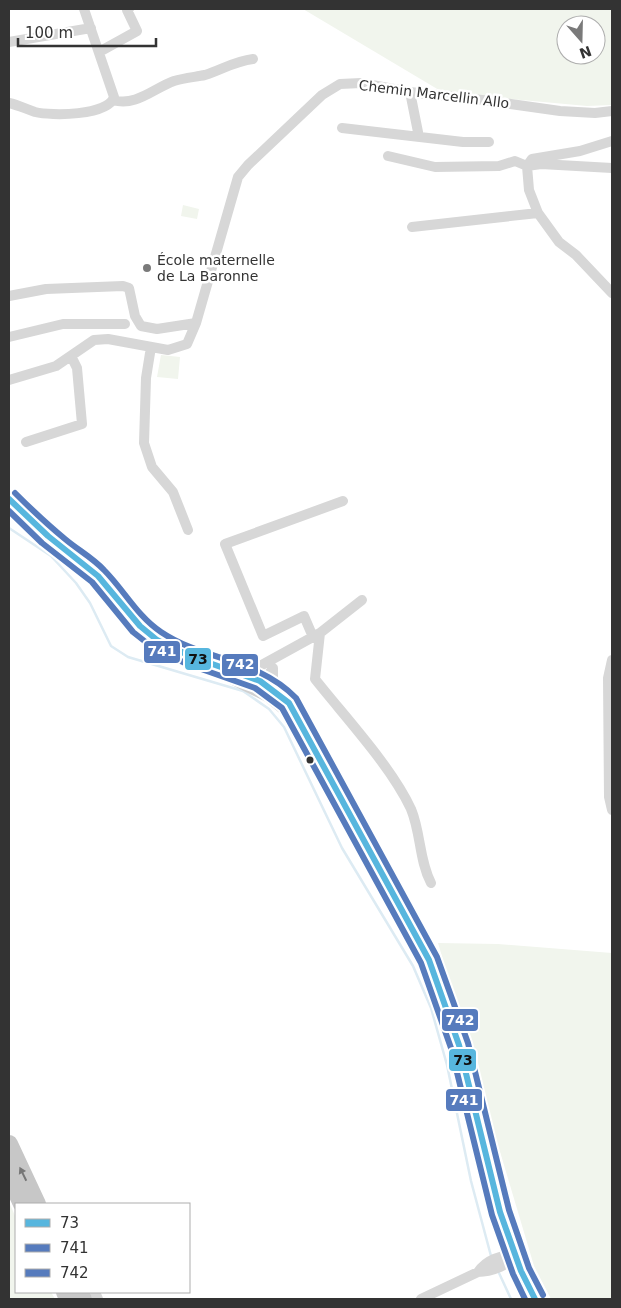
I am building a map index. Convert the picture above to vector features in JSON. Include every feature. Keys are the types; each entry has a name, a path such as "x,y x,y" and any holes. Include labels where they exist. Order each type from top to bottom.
{"highway":[{"path":"9,1144 38,1203"},
{"path":"9,1176 22,1203"}],"main road":[{"path":"9,499 51,538 100,578 138,626 159,641 196,657 234,673 265,680 300,726 423,946 438,982 463,1060 480,1134 515,1256 535,1299"}],"street":[{"path":"84,9 114,97 113,100"},
{"path":"99,52 137,31 127,10 129,9"},
{"path":"9,42 91,28"},
{"path":"113,100 122,103 129,101 174,81 206,74 242,60 252,59"},
{"name":"Chemin Marcellin Allo","path":"9,380 56,366 94,340 108,339 168,350 187,344 192,337 238,177 248,165 322,95 340,84 361,83 410,92 560,111 612,112"},
{"path":"410,92 419,137"},
{"path":"9,103 36,112 58,114 103,108 113,100"},
{"path":"342,128 419,137 489,142"},
{"path":"612,141 580,150 532,159 527,166 529,190 538,213 559,242 576,254 612,294"},
{"path":"388,156 435,166 499,166 515,161 527,166 542,164 612,168"},
{"path":"412,227 538,213"},
{"path":"9,296 46,289 123,286 129,288 135,316 141,326 157,329 196,323"},
{"path":"9,337 63,324 125,324"},
{"path":"151,347 146,378 144,443 152,467 173,492 188,530"},
{"path":"26,442 82,424 77,368 71,356"},
{"path":"344,501 225,544 263,636 304,616 317,635 315,679 400,788 412,812 423,868 431,884"},
{"path":"234,673 265,680 280,656 317,635 362,600"},
{"path":"612,660 608,678 609,797 612,810"},
{"path":"421,1299 478,1272 483,1264 505,1254 515,1256"}],"shaded area":[{"path":"303,9 612,9 612,105 587,106 444,93"},
{"path":"183,205 199,209 197,219 181,216"},
{"path":"161,355 180,357 178,379 157,377"},
{"path":"438,943 498,944 612,953 612,1299 551,1299 534,1266"},
{"path":"9,1202 15,1216 15,1293 52,1293 55,1299 9,1299"}],"waterway":[{"path":"9,528 51,556 76,583 90,603 111,646 128,657 243,691 269,709 284,727 342,848 413,966 431,1008 447,1065 471,1181 491,1256"},
{"path":"499,1273 511,1299"}],"transit line":[{"name":"742","path":"15,493 59,534 100,566 152,626 178,642 264,675 281,685 296,698 437,957 468,1043 509,1210 529,1268 543,1295"},
{"name":"73","path":"9,499 48,536 98,576 140,626 157,640 190,656 260,681 289,703 429,960 459,1045 500,1212 521,1271 535,1299"},
{"name":"741","path":"9,511 42,543 92,582 133,632 152,647 187,664 255,688 282,708 421,963 451,1048 492,1215 513,1274 525,1299"}],"place":[{"name":"École maternelle de La Baronne","path":"147,268"}]}
